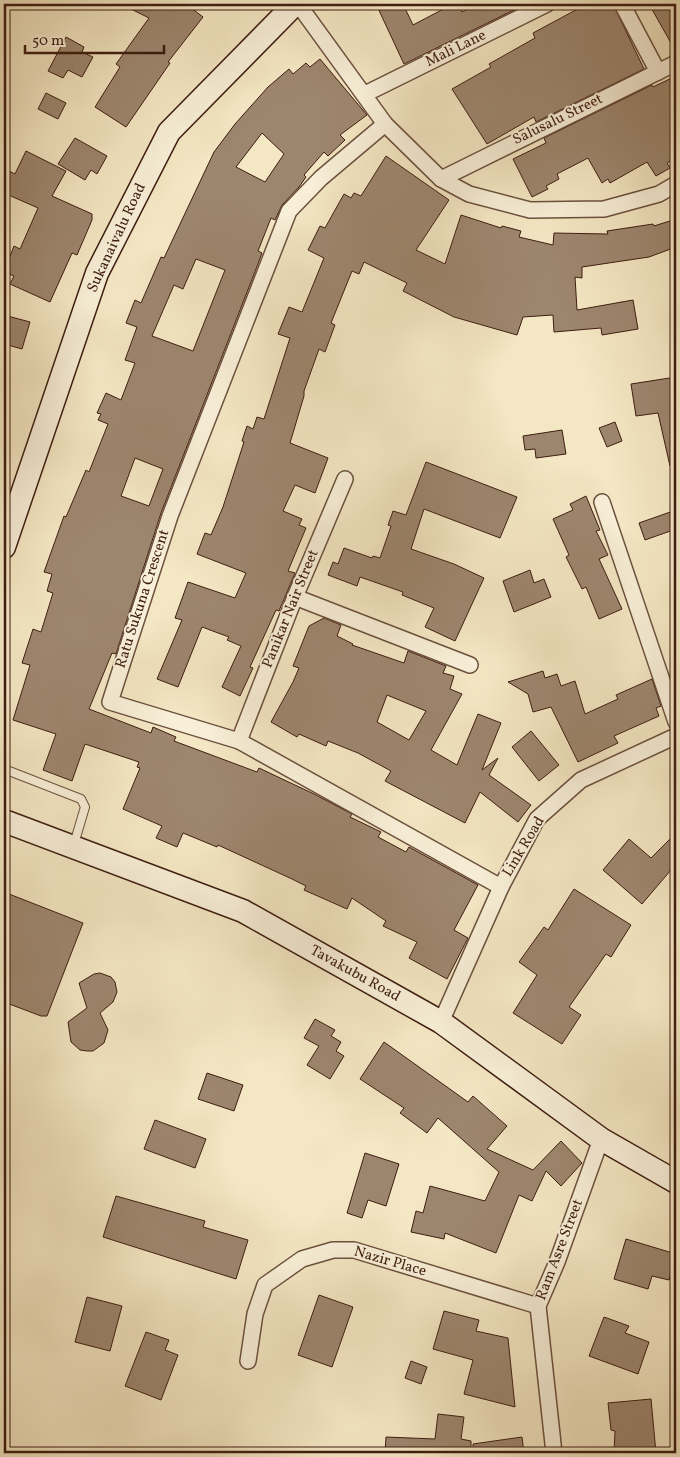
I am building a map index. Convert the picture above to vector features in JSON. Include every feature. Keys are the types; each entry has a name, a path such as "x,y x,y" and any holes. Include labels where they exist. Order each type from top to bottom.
{"main road":[{"name":"Sukanaivalu Road","path":"4,547 97,273 169,132 297,4"},
{"name":"Tavakubu Road","path":"4,821 243,911 441,1022 601,1139 676,1182"}],"street":[{"path":"297,4 365,94 385,124 441,179 469,194 530,210 604,208 659,194 676,184"},
{"name":"Mali Lane","path":"365,94 546,4"},
{"path":"622,4 658,72"},
{"name":"Salusalu Street","path":"441,179 676,62"},
{"name":"Ratu Sukuna Crescent","path":"385,124 321,178 289,211 170,516 110,702 239,740 501,887"},
{"name":"Panikar Nair Street","path":"239,740 295,597 345,478"},
{"path":"602,502 676,722"},
{"path":"295,597 470,665"},
{"name":"Link Road","path":"441,1022 501,887 537,819 581,780 676,736"},
{"name":"Ram Asre Street","path":"554,1453 538,1306 557,1262 601,1139"},
{"name":"Nazir Place","path":"248,1361 255,1314 265,1285 302,1259 333,1250 354,1250 538,1306"}],"lane":[{"path":"4,769 81,799 85,806 73,848"}],"building":[{"path":"121,4 186,4 203,17 168,62 170,63 126,127 95,107 120,67 116,64 149,18"},
{"path":"376,4 403,4 413,25 453,4 458,4 462,12 477,4 526,4 404,64"},
{"path":"587,4 613,4 644,69 536,122 534,117 487,144 452,89 491,67 489,64 535,38 533,33"},
{"path":"649,4 676,4 676,52"},
{"path":"66,37 84,47 82,52 93,57 82,77 68,70 63,78 48,71"},
{"path":"320,59 367,115 340,135 345,140 328,156 324,152 304,175 306,177 299,187 282,205 275,220 271,218 258,251 262,253 161,513 116,654 112,653 89,709 151,733 153,727 176,737 174,741 257,772 259,768 352,814 350,817 381,832 378,837 406,852 409,847 478,885 454,930 468,938 447,979 409,958 417,942 383,926 386,921 352,898 347,909 304,890 306,886 292,879 218,845 217,847 183,833 177,847 156,838 162,826 123,809 140,768 137,767 139,762 85,744 72,781 43,770 56,734 13,720 30,665 22,663 33,629 41,632 53,593 47,591 52,574 44,572 64,516 66,517 86,470 89,472 108,424 98,420 101,414 97,413 106,393 121,400 135,363 125,360 137,327 126,323 135,300 141,303 161,257 164,258 214,152 235,124 268,87 289,69 293,74 306,63 310,67","holes":["262,133 284,154 265,182 236,167","196,259 225,270 193,351 152,336 174,285 183,289","135,458 163,469 149,506 121,496"]},
{"path":"676,76 676,158 667,163 670,168 656,176 647,162 610,183 608,179 602,183 588,158 557,174 559,179 546,186 548,189 532,197 513,159 546,143 544,138 652,85 653,87"},
{"path":"46,93 66,103 58,119 38,109"},
{"path":"75,138 107,156 97,174 91,170 85,180 58,164"},
{"path":"26,151 66,171 52,196 92,214 92,220 77,255 72,253 50,302 10,284 14,276 4,272 14,246 20,249 38,208 4,193 4,182 9,171 15,174"},
{"path":"386,156 449,200 416,250 445,264 461,215 501,228 502,226 521,231 519,237 553,245 554,233 608,234 607,231 653,224 654,226 673,220 676,229 676,247 649,257 582,267 582,278 575,277 577,310 633,300 638,329 602,335 601,328 554,332 553,315 523,317 517,335 454,317 403,291 407,283 364,262 359,274 352,271 331,323 335,325 325,352 319,349 304,391 290,443 328,458 315,493 295,485 283,511 302,519 299,525 306,528 288,571 295,573 279,611 276,610 250,667 253,668 240,696 222,687 241,646 227,640 229,637 202,627 178,687 157,679 182,620 175,618 188,582 235,598 246,573 197,554 205,533 211,535 223,507 244,442 242,441 247,426 253,429 257,417 264,419 290,338 278,334 289,307 302,312 324,258 308,250 320,226 325,228 344,194 351,198 354,193 361,196"},
{"path":"4,315 30,322 22,349 4,344"},
{"path":"676,377 676,466 670,466 658,413 636,416 631,384"},
{"path":"615,422 622,441 607,447 599,428"},
{"path":"562,430 566,454 536,458 535,449 525,450 523,436"},
{"path":"426,462 517,497 500,538 424,509 411,549 454,564 484,578 455,641 425,627 434,608 402,595 403,592 360,577 357,586 328,575 333,562 338,564 344,548 372,558 373,556 380,558 391,526 388,525 393,511 406,515"},
{"path":"586,496 600,530 596,531 608,555 599,559 622,609 599,619 586,587 582,589 566,557 569,555 553,519 573,510 570,504"},
{"path":"676,510 676,529 645,540 639,523"},
{"path":"530,570 534,583 544,579 551,597 514,612 503,581"},
{"path":"324,618 341,625 337,636 352,645 404,663 408,651 446,666 443,673 454,676 450,689 462,694 431,750 457,765 478,714 501,723 482,770 498,758 489,775 531,805 518,822 480,792 465,823 385,781 391,771 358,753 328,741 326,746 299,734 297,737 271,722 299,668 293,666 309,626","holes":["387,695 426,711 409,740 377,722"]},
{"path":"543,671 545,678 557,674 561,686 575,681 585,714 618,699 616,695 652,679 661,706 656,708 659,716 614,736 618,743 578,762 551,707 533,712 528,694 508,682"},
{"path":"531,731 559,765 539,781 512,747"},
{"path":"676,833 676,864 642,904 603,870 629,839 651,858"},
{"path":"574,889 631,925 611,957 606,954 569,1007 581,1015 562,1044 513,1013 537,975 519,962 544,927 548,930"},
{"path":"4,892 83,923 47,1016 41,1016 4,1002"},
{"path":"100,973 111,977 115,982 117,992 113,1002 100,1013 108,1030 104,1043 93,1051 80,1050 71,1042 68,1022 87,1008 79,983 94,974"},
{"path":"315,1019 335,1030 331,1036 341,1042 336,1051 344,1056 330,1079 307,1065 319,1046 304,1038"},
{"path":"384,1042 468,1102 473,1096 507,1126 487,1149 533,1170 561,1141 582,1163 561,1186 546,1171 532,1201 519,1195 496,1253 445,1233 444,1239 411,1232 416,1211 423,1213 430,1186 485,1201 499,1172 438,1118 427,1133 400,1113 404,1108 360,1079"},
{"path":"207,1073 243,1085 234,1111 198,1099"},
{"path":"155,1120 206,1139 195,1168 144,1149"},
{"path":"365,1153 399,1164 386,1206 368,1200 362,1218 347,1213"},
{"path":"116,1196 205,1221 203,1227 248,1240 236,1279 103,1237"},
{"path":"626,1239 676,1254 669,1280 652,1276 648,1289 614,1279"},
{"path":"319,1295 353,1307 332,1367 298,1355"},
{"path":"87,1297 122,1306 110,1351 75,1342"},
{"path":"444,1311 479,1320 476,1331 508,1338 515,1407 464,1394 473,1360 433,1349"},
{"path":"604,1317 629,1326 625,1333 649,1342 638,1374 589,1356"},
{"path":"146,1332 169,1340 165,1350 178,1355 161,1400 125,1386"},
{"path":"411,1361 427,1367 421,1384 405,1378"},
{"path":"651,1399 656,1453 614,1453 615,1431 611,1430 608,1403"},
{"path":"438,1414 464,1417 461,1439 471,1441 471,1453 385,1453 386,1437 435,1439"},
{"path":"522,1437 524,1453 473,1453 473,1444"}]}
